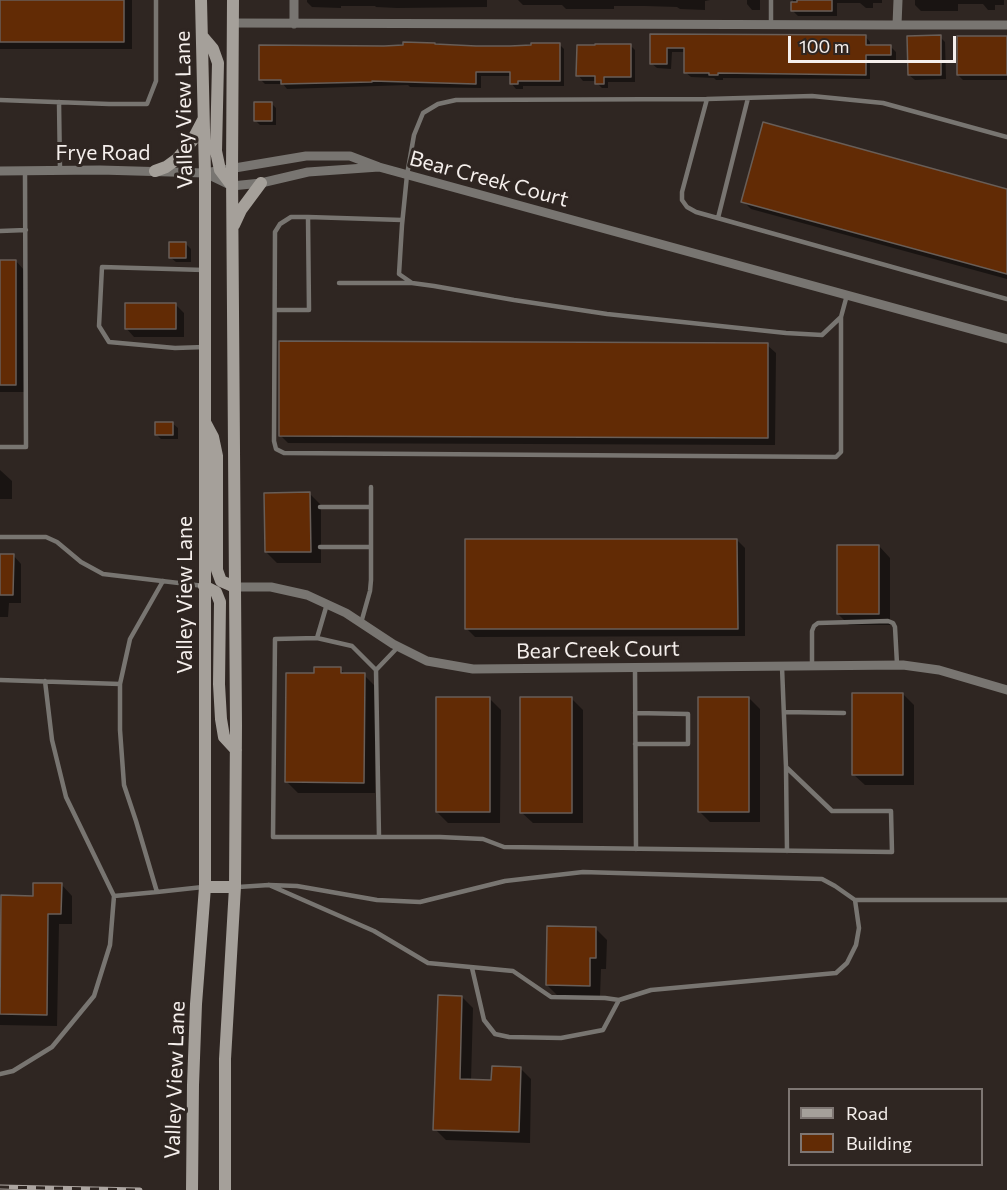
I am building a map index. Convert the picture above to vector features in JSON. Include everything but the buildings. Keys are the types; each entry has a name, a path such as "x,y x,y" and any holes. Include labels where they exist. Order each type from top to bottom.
{"main road":[{"name":"Valley View Lane","path":"192,1190 196,1004 205,887 205,173 201,0"},
{"path":"226,169 233,0"},
{"path":"202,36 213,49 218,63 216,151 232,186 236,750 235,887 225,1059 225,1190"},
{"path":"155,171 177,159 192,141 204,119"},
{"path":"232,228 241,210 261,183"},
{"path":"205,421 213,437 217,456 217,570 221,581 235,587"},
{"path":"204,586 216,592 220,602 221,719 224,737 236,750"},
{"path":"205,887 235,887"}],"street":[{"path":"294,0 294,24"},
{"path":"897,26 898,0"},
{"path":"232,23 1007,25"},
{"name":"Bear Creek Court","path":"205,173 306,156 350,156 407,175 1007,339"},
{"name":"Bear Creek Court","path":"232,186 261,183 308,172 379,167"},
{"name":"Frye Road","path":"0,171 205,173"},
{"path":"205,173 232,186"},
{"name":"Bear Creek Court","path":"204,586 271,587 307,595 346,613 398,647 427,661 473,669 897,665 939,670 1007,690"}],"lane":[{"path":"0,100 147,104 156,81 156,0"},
{"path":"771,0 771,25"},
{"path":"412,283 399,274 407,175 414,135 423,113 438,104 456,100 707,99 812,96 883,102 1007,138"},
{"path":"718,218 748,98"},
{"path":"707,99 682,192 682,200 687,207 696,212 1007,299"},
{"path":"59,102 60,170"},
{"path":"0,447 26,447 26,171"},
{"path":"402,220 291,217 280,224 275,232 274,441 276,449 284,453 836,457 841,452 841,317 847,295"},
{"path":"275,310 309,310 308,217"},
{"path":"0,231 26,230"},
{"path":"205,270 102,267 99,326 109,342 175,348 205,347"},
{"path":"339,283 412,283 607,314 786,333 822,335 841,317"},
{"path":"361,622 371,580 371,487"},
{"path":"321,507 371,507"},
{"path":"0,537 46,537 57,542 81,562 103,574 204,586"},
{"path":"320,547 370,547"},
{"path":"157,892 123,785 120,684 130,639 163,581"},
{"path":"317,638 327,604"},
{"path":"812,666 812,631 818,622 888,621 895,627 897,665"},
{"path":"379,837 376,670 352,646 317,638 274,639 273,837 379,837 440,837 483,839 504,847 892,852 891,811 832,811 786,767"},
{"path":"376,670 398,647"},
{"path":"782,666 787,851"},
{"path":"635,668 636,849"},
{"path":"0,680 120,684"},
{"path":"0,1074 13,1071 52,1047 94,996 110,945 114,896 66,797 52,740 45,681"},
{"path":"784,712 844,712"},
{"path":"635,713 688,714 688,744 635,744"},
{"path":"235,887 297,886 376,900 420,902 516,880 583,872 628,872 822,879 855,900 1007,900"},
{"path":"269,885 374,931 428,963 513,971 551,997 619,1000 651,990 836,973 847,963 856,945 859,928 855,900"},
{"path":"114,896 205,887"},
{"path":"472,968 484,1020 495,1034 509,1037 561,1038 603,1030 619,1000"}],"railway":[{"path":"0,1187 140,1190"}]}
